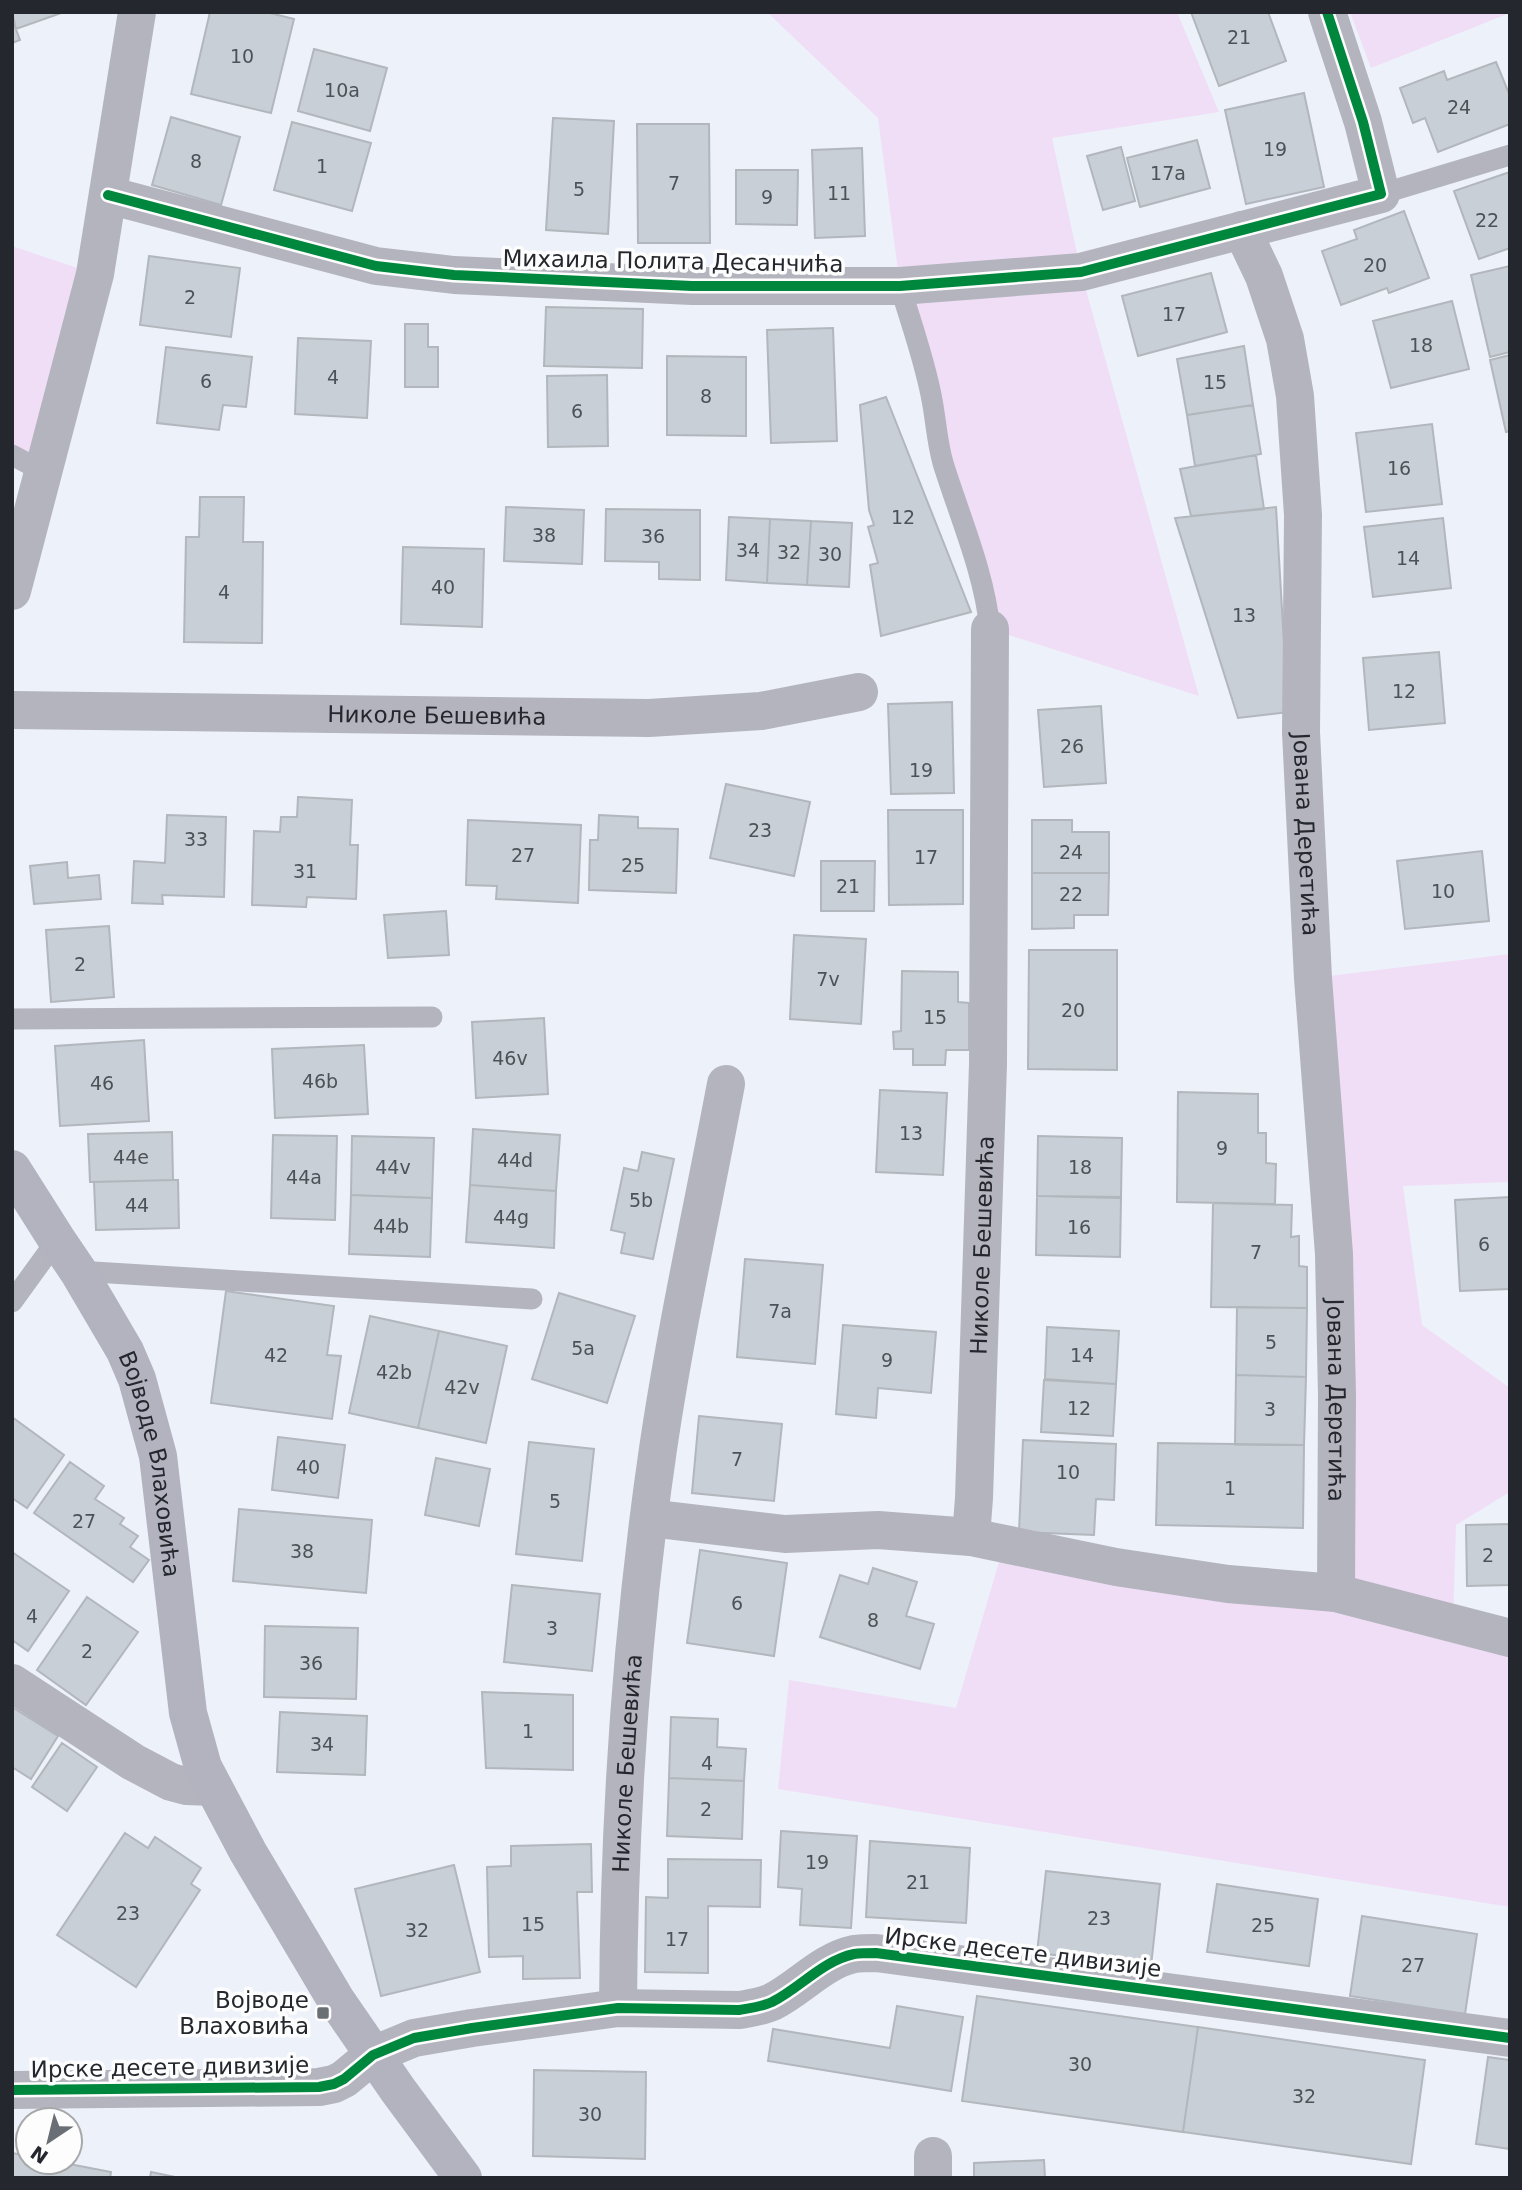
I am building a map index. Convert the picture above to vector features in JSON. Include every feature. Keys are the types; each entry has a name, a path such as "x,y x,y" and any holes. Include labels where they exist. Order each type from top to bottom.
{"street":[{"path":"12,591 27,463 95,274 137,12"},
{"path":"1242,230 1381,194 1363,122 1327,12"},
{"name":"Михаила Полита Десанчића","path":"107,195 376,265 454,275 692,286 900,286 1081,272 1242,230"},
{"name":"Јована Деретића","path":"1242,230 1264,276 1285,339 1296,396 1303,515 1301,732 1313,978 1334,1254 1337,1396 1336,1593"},
{"name":"Николе Бешевића","path":"971,1537 988,1064 990,629"},
{"name":"Николе Бешевића","path":"12,710 649,718 761,711 859,692"},
{"name":"Николе Бешевића","path":"618,2008 618,1916 629,1710 649,1518 658,1448 726,1084"},
{"name":"Војводе Влаховића","path":"12,1169 78,1271 125,1351 137,1379 163,1487 188,1713 203,1767 289,1923 336,2000 373,2056 463,2178"},
{"path":"649,1518 785,1534 878,1530 971,1537 1116,1567 1228,1584 1336,1593 1510,1638"},
{"path":"12,1683 133,1762 171,1782 186,1786 213,1787"},
{"name":"Ирске десете дивизије","path":"12,2090 319,2087 344,2079 373,2056 414,2038 618,2008 739,2010 758,2007 774,2001 836,1961 854,1954 876,1953 1510,2038"}],"lane":[{"path":"1381,194 1510,155"},
{"path":"900,286 932,401 942,460 987,600 990,629"},
{"path":"12,1019 432,1017"},
{"path":"12,1302 57,1240"},
{"path":"78,1271 532,1299"}],"shaded area":[{"path":"767,12 1177,12 1219,112 1052,138 1081,272 1199,696 990,629 900,286 878,118"},
{"path":"1350,12 1510,12 1510,13 1371,68"},
{"path":"12,246 95,274 42,471 12,451"},
{"path":"1510,954 1510,1182 1403,1186 1422,1325 1510,1388 1508,1493 1456,1525 1453,1623 1510,1638 1510,1907 778,1789 789,1680 956,1708 1004,1545 1336,1593 1313,978"}],"building":[{"path":"12,12 64,12 16,29"},
{"path":"210,12 266,12 294,19 271,113 191,94"},
{"path":"1191,12 1268,12 1286,61 1219,86"},
{"path":"12,19 20,40 12,43"},
{"path":"314,49 387,68 370,131 298,111"},
{"path":"1496,62 1510,96 1510,124 1438,152 1425,118 1413,123 1400,88 1444,71 1447,80"},
{"path":"1304,93 1324,187 1246,204 1225,110"},
{"path":"171,117 240,137 221,205 152,185"},
{"path":"553,118 614,121 608,234 546,230"},
{"path":"292,122 371,143 352,211 274,190"},
{"path":"637,124 709,124 710,243 638,243"},
{"path":"1197,140 1210,188 1140,207 1127,158"},
{"path":"1121,147 1135,201 1103,210 1087,156"},
{"path":"862,148 865,236 815,238 812,150"},
{"path":"736,170 798,170 797,225 736,224"},
{"path":"1510,172 1510,248 1479,259 1454,191"},
{"path":"1404,211 1429,278 1389,293 1387,288 1341,305 1322,251 1357,239 1354,230"},
{"path":"149,256 240,268 231,337 140,325"},
{"path":"1510,266 1510,352 1490,357 1471,275"},
{"path":"1211,273 1227,332 1138,356 1122,296"},
{"path":"1452,301 1469,369 1391,388 1373,321"},
{"path":"546,307 643,309 642,368 544,366"},
{"path":"405,324 428,324 428,347 438,347 438,387 405,387"},
{"path":"833,328 837,441 771,443 767,330"},
{"path":"298,338 371,341 367,418 295,414"},
{"path":"1244,346 1253,405 1187,415 1177,359"},
{"path":"166,347 252,357 246,407 223,405 219,430 157,423"},
{"path":"1510,355 1510,431 1506,432 1490,360"},
{"path":"667,356 746,357 746,436 667,435"},
{"path":"607,375 608,446 548,447 547,376"},
{"path":"886,397 971,612 881,636 870,565 878,563 868,527 874,525 869,510 860,405"},
{"path":"1253,405 1261,454 1195,466 1187,415"},
{"path":"1432,424 1442,504 1366,512 1356,433"},
{"path":"1256,455 1264,509 1191,516 1180,469"},
{"path":"200,497 244,497 243,542 263,542 262,643 184,642 186,537 199,537"},
{"path":"506,507 584,510 582,564 504,561"},
{"path":"1276,507 1288,712 1238,718 1175,518"},
{"path":"606,509 700,510 700,580 659,579 659,562 605,561"},
{"path":"729,517 770,519 767,583 726,580"},
{"path":"1443,518 1451,588 1373,597 1364,527"},
{"path":"770,519 811,521 807,585 767,583"},
{"path":"811,521 852,523 849,587 807,585"},
{"path":"403,547 484,549 482,627 401,624"},
{"path":"1439,652 1445,723 1369,730 1363,658"},
{"path":"952,702 954,793 891,794 888,704"},
{"path":"1101,706 1106,783 1044,787 1038,710"},
{"path":"726,784 810,802 794,876 710,858"},
{"path":"298,797 352,800 350,845 358,845 356,899 307,897 306,907 252,905 254,831 280,832 281,817 297,817"},
{"path":"888,810 963,810 963,904 889,905"},
{"path":"167,815 226,817 224,897 162,895 163,904 132,903 134,861 165,863"},
{"path":"599,815 638,817 638,828 678,829 676,893 589,890 590,840 598,840"},
{"path":"468,820 581,825 578,903 496,899 497,886 466,885"},
{"path":"1032,820 1072,820 1072,832 1109,832 1109,873 1032,873"},
{"path":"1482,851 1489,921 1405,929 1397,861"},
{"path":"821,861 875,861 874,911 821,911"},
{"path":"67,862 68,878 99,875 101,899 34,904 30,866"},
{"path":"1032,873 1109,873 1108,915 1074,915 1074,928 1032,929"},
{"path":"446,911 449,955 388,958 384,915"},
{"path":"109,926 114,997 51,1002 46,930"},
{"path":"794,935 866,939 861,1024 790,1019"},
{"path":"1029,950 1117,950 1117,1070 1028,1069"},
{"path":"902,971 958,972 958,1002 969,1003 969,1050 946,1050 945,1065 913,1065 913,1049 894,1049 893,1032 901,1031"},
{"path":"544,1018 548,1094 476,1098 472,1022"},
{"path":"144,1040 149,1121 60,1126 55,1046"},
{"path":"364,1045 368,1114 275,1118 272,1049"},
{"path":"880,1090 947,1093 943,1175 876,1172"},
{"path":"1178,1092 1258,1094 1258,1133 1266,1133 1266,1163 1276,1164 1275,1204 1177,1202"},
{"path":"473,1129 560,1135 556,1191 470,1185"},
{"path":"172,1132 173,1180 90,1182 88,1134"},
{"path":"273,1135 337,1136 335,1220 271,1218"},
{"path":"352,1136 434,1138 432,1198 351,1195"},
{"path":"1038,1136 1122,1138 1121,1197 1037,1196"},
{"path":"642,1152 674,1159 653,1259 621,1253 625,1233 611,1230 624,1168 638,1171"},
{"path":"178,1180 179,1228 96,1230 94,1182"},
{"path":"470,1185 556,1191 554,1248 466,1242"},
{"path":"351,1195 432,1198 430,1257 349,1254"},
{"path":"1037,1196 1121,1198 1120,1257 1036,1255"},
{"path":"1510,1197 1510,1289 1460,1291 1455,1200"},
{"path":"1213,1203 1292,1205 1291,1237 1299,1236 1299,1266 1307,1267 1307,1308 1211,1307"},
{"path":"745,1259 823,1265 815,1364 737,1357"},
{"path":"226,1291 334,1306 327,1355 341,1356 332,1419 211,1403"},
{"path":"559,1293 635,1316 607,1403 532,1379"},
{"path":"1237,1307 1307,1308 1306,1377 1236,1375"},
{"path":"370,1316 439,1331 418,1428 349,1413"},
{"path":"843,1325 936,1332 931,1393 878,1388 876,1418 836,1414"},
{"path":"1047,1327 1119,1331 1116,1384 1045,1379"},
{"path":"439,1331 507,1346 486,1443 418,1428"},
{"path":"1236,1375 1306,1377 1304,1445 1235,1445"},
{"path":"1044,1380 1116,1384 1113,1436 1041,1432"},
{"path":"699,1416 782,1424 774,1501 692,1493"},
{"path":"12,1417 64,1455 27,1508 12,1498"},
{"path":"278,1437 345,1445 338,1498 272,1490"},
{"path":"1023,1440 1116,1444 1114,1500 1096,1499 1094,1535 1019,1532"},
{"path":"529,1442 594,1449 582,1561 516,1554"},
{"path":"1158,1443 1304,1445 1303,1528 1156,1525"},
{"path":"436,1458 490,1469 479,1526 425,1515"},
{"path":"70,1462 104,1486 95,1499 124,1518 120,1524 138,1536 130,1547 149,1560 133,1582 34,1513"},
{"path":"239,1509 372,1520 366,1593 233,1581"},
{"path":"1510,1524 1510,1585 1467,1586 1466,1525"},
{"path":"700,1550 787,1563 774,1656 687,1643"},
{"path":"12,1552 69,1591 28,1651 12,1640"},
{"path":"873,1568 917,1582 906,1616 934,1624 920,1669 820,1637 840,1575 868,1584"},
{"path":"512,1585 600,1594 592,1671 504,1662"},
{"path":"87,1597 138,1632 86,1705 37,1670"},
{"path":"265,1626 358,1628 356,1699 264,1697"},
{"path":"482,1692 573,1695 573,1770 486,1768"},
{"path":"12,1707 58,1736 31,1779 12,1767"},
{"path":"280,1712 367,1716 365,1775 277,1772"},
{"path":"671,1717 718,1719 717,1747 746,1749 744,1781 669,1778"},
{"path":"62,1743 97,1767 67,1811 32,1787"},
{"path":"669,1778 744,1781 742,1839 667,1836"},
{"path":"781,1831 857,1836 851,1928 800,1925 802,1889 778,1887"},
{"path":"125,1833 148,1848 155,1837 201,1868 191,1884 200,1890 136,1987 57,1935"},
{"path":"870,1841 970,1848 966,1923 866,1917"},
{"path":"591,1844 592,1892 577,1892 580,1978 523,1979 523,1956 489,1957 487,1867 511,1866 511,1846"},
{"path":"668,1859 761,1860 760,1907 708,1906 708,1973 645,1972 646,1897 668,1898"},
{"path":"454,1865 480,1972 381,1996 355,1889"},
{"path":"1046,1871 1160,1884 1151,1966 1037,1953"},
{"path":"1217,1884 1318,1899 1309,1966 1207,1952"},
{"path":"1362,1916 1477,1934 1465,2014 1350,1996"},
{"path":"977,1996 1198,2027 1183,2132 962,2101"},
{"path":"897,2006 963,2017 951,2091 768,2061 773,2029 890,2048"},
{"path":"1198,2027 1425,2060 1411,2164 1183,2132"},
{"path":"1488,2057 1510,2060 1510,2149 1476,2144"},
{"path":"534,2070 646,2072 645,2159 533,2156"},
{"path":"12,2153 14,2176 84,2176 84,2167 111,2172 110,2178 12,2178"},
{"path":"1044,2160 1045,2178 974,2178 974,2163"},
{"path":"151,2172 180,2178 150,2178"}],"cycle path":[{"path":"108,195 376,266 454,275 692,286 900,286 1081,272 1381,194 1363,122 1327,12"},
{"path":"12,2090 319,2087 344,2079 373,2055 414,2038 618,2008 739,2010 760,2006 782,1996 832,1962 842,1957 865,1953 1510,2038"}],"place":[{"name":"Војводе Влаховића","path":"323,2013"}]}
